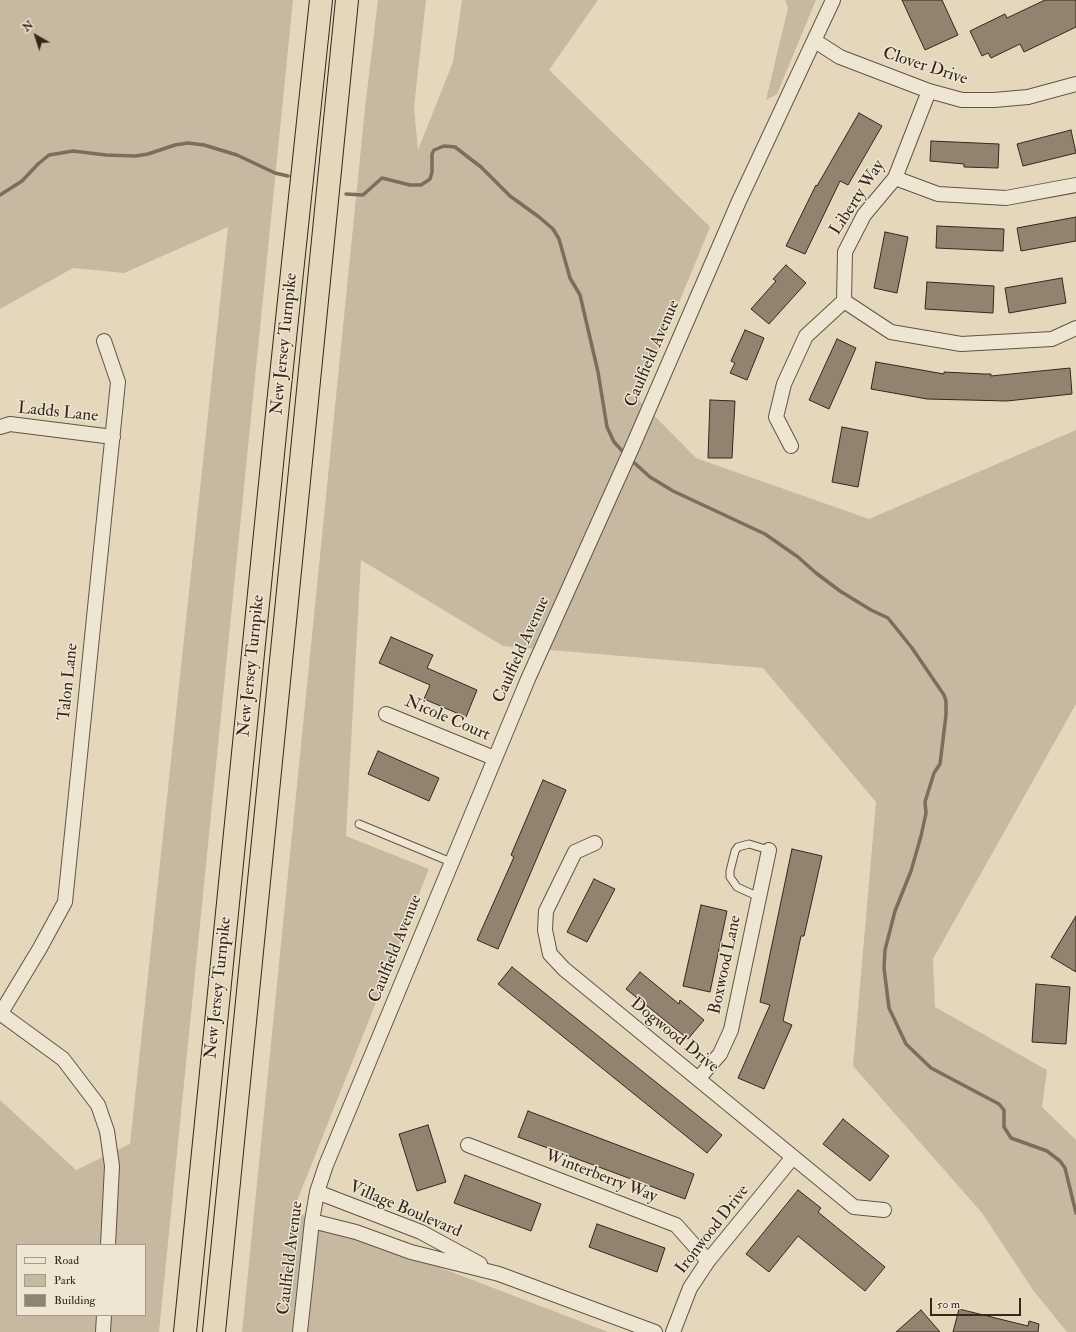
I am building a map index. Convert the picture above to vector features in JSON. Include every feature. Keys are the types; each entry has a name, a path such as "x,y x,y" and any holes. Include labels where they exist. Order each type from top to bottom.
{"highway":[{"name":"New Jersey Turnpike","path":"185,1332 273,451 321,0"},
{"name":"New Jersey Turnpike","path":"214,1332 347,0"}],"street":[{"name":"Caulfield Avenue","path":"300,1332 312,1221 317,1192 330,1154 494,758 631,450 739,201 833,0"},
{"name":"Clover Drive","path":"815,41 840,57 929,90 962,100 994,100 1028,97 1075,86"},
{"name":"Liberty Way","path":"844,301 844,252 864,215 895,178 929,90"},
{"path":"895,178 938,194 1006,198 1076,185"},
{"path":"792,446 776,416 784,384 806,336 844,301 891,332 961,344 1052,339 1076,328"},
{"name":"Talon Lane","path":"0,1013 40,948 64,902 118,382 104,341"},
{"name":"Ladds Lane","path":"0,427 10,424 113,437"},
{"name":"Nicole Court","path":"386,714 494,758"},
{"name":"Dogwood Drive","path":"595,843 575,852 546,911 545,930 550,954 564,969 854,1207 884,1210"},
{"name":"Boxwood Lane","path":"698,1079 720,1054 731,1030 769,850"},
{"path":"0,1013 63,1059 98,1105 107,1132 112,1166 108,1244"},
{"name":"Winterberry Way","path":"468,1145 676,1225 708,1261"},
{"name":"Ironwood Drive","path":"673,1332 690,1288 708,1261 793,1157"},
{"name":"Village Boulevard","path":"317,1192 421,1232 499,1274"},
{"name":"Village Boulevard","path":"312,1221 352,1230 411,1252 499,1274 656,1332"},
{"path":"103,1332 104,1316"}],"lane":[{"path":"360,824 451,862"},
{"path":"759,897 737,887 730,877 730,871 735,851 738,847 749,844 769,850"}],"green space":[{"path":"0,0 293,0 159,1332 0,1332 0,1100 76,1170 130,1144 228,227 124,273 73,268 0,309"},
{"path":"378,0 426,0 414,107 418,150 453,62 462,0 598,0 549,70 710,227 639,400 696,458 869,519 1076,430 1076,704 933,959 935,1007 1047,1070 1042,1107 1076,1140 1076,1332 1067,1332 1033,1290 982,1213 853,1066 876,802 763,668 503,646 361,560 346,836 429,869 293,1211 608,1332 242,1332 365,108"},
{"path":"785,0 816,0 777,94 766,100 788,8"}],"building":[{"path":"902,0 942,0 958,35 925,50"},
{"path":"1045,0 1076,0 1076,27 1024,52 1020,44 991,58 988,53 982,56 970,31 1005,14 1007,18"},
{"path":"859,113 882,126 848,185 840,181 805,254 786,246 816,185 817,186"},
{"path":"1071,130 1076,153 1023,166 1017,144"},
{"path":"931,141 999,144 998,168 964,167 964,164 930,161"},
{"path":"1076,217 1076,241 1021,251 1017,228"},
{"path":"937,226 1004,229 1003,251 936,248"},
{"path":"885,232 908,237 897,293 874,288"},
{"path":"786,265 806,283 769,324 751,309 776,281 773,279"},
{"path":"1062,278 1066,303 1009,313 1005,288"},
{"path":"927,282 994,286 993,313 925,309"},
{"path":"745,330 764,338 747,380 730,373 735,363 731,361"},
{"path":"837,339 856,348 829,409 809,400"},
{"path":"876,362 944,374 944,372 991,374 991,376 1070,368 1072,394 1007,401 927,399 871,389"},
{"path":"710,400 735,401 732,458 708,458"},
{"path":"842,427 868,432 858,487 832,482"},
{"path":"391,637 433,655 427,668 477,690 466,717 424,699 430,685 379,663"},
{"path":"378,751 439,778 429,801 368,774"},
{"path":"543,780 566,790 498,949 477,940 514,857 511,855"},
{"path":"792,849 822,856 804,936 801,936 783,1021 792,1025 764,1089 738,1078 770,1005 760,1002"},
{"path":"594,879 615,889 587,942 567,932"},
{"path":"701,905 727,911 710,992 683,986"},
{"path":"1076,916 1076,972 1051,957"},
{"path":"512,967 722,1135 707,1153 498,984"},
{"path":"640,972 679,1004 680,1000 704,1020 688,1039 626,989"},
{"path":"1036,984 1070,987 1066,1044 1032,1042"},
{"path":"528,1111 694,1174 685,1199 518,1137"},
{"path":"843,1119 889,1156 870,1181 823,1144"},
{"path":"428,1125 446,1182 417,1191 399,1134"},
{"path":"465,1175 541,1204 531,1231 454,1203"},
{"path":"798,1190 821,1208 818,1212 885,1267 865,1291 798,1236 769,1272 746,1254"},
{"path":"597,1224 665,1248 657,1272 589,1247"},
{"path":"959,1309 1028,1326 1029,1321 1039,1324 1038,1332 953,1332"},
{"path":"921,1310 940,1332 896,1332"}],"waterway":[{"path":"0,195 22,181 49,155 73,151 106,155 135,156 188,143 204,145 237,155 275,173 288,176"},
{"path":"346,194 363,195 382,178 410,185 421,185 430,179 432,172 432,154 434,150 444,146 455,147 481,167 510,196 553,229 559,239 570,278 580,295 598,372 607,427 614,442 626,455"},
{"path":"630,459 650,477 673,491 765,534 798,557 840,591 871,610 888,618 912,648 944,695 946,701 946,715 940,764 934,773 925,802 926,813 921,836 911,871 895,911 885,950 884,968 889,1008 906,1044 931,1068 999,1104 1004,1110 1004,1127 1011,1138 1047,1151 1060,1161 1065,1168 1076,1213"}]}
